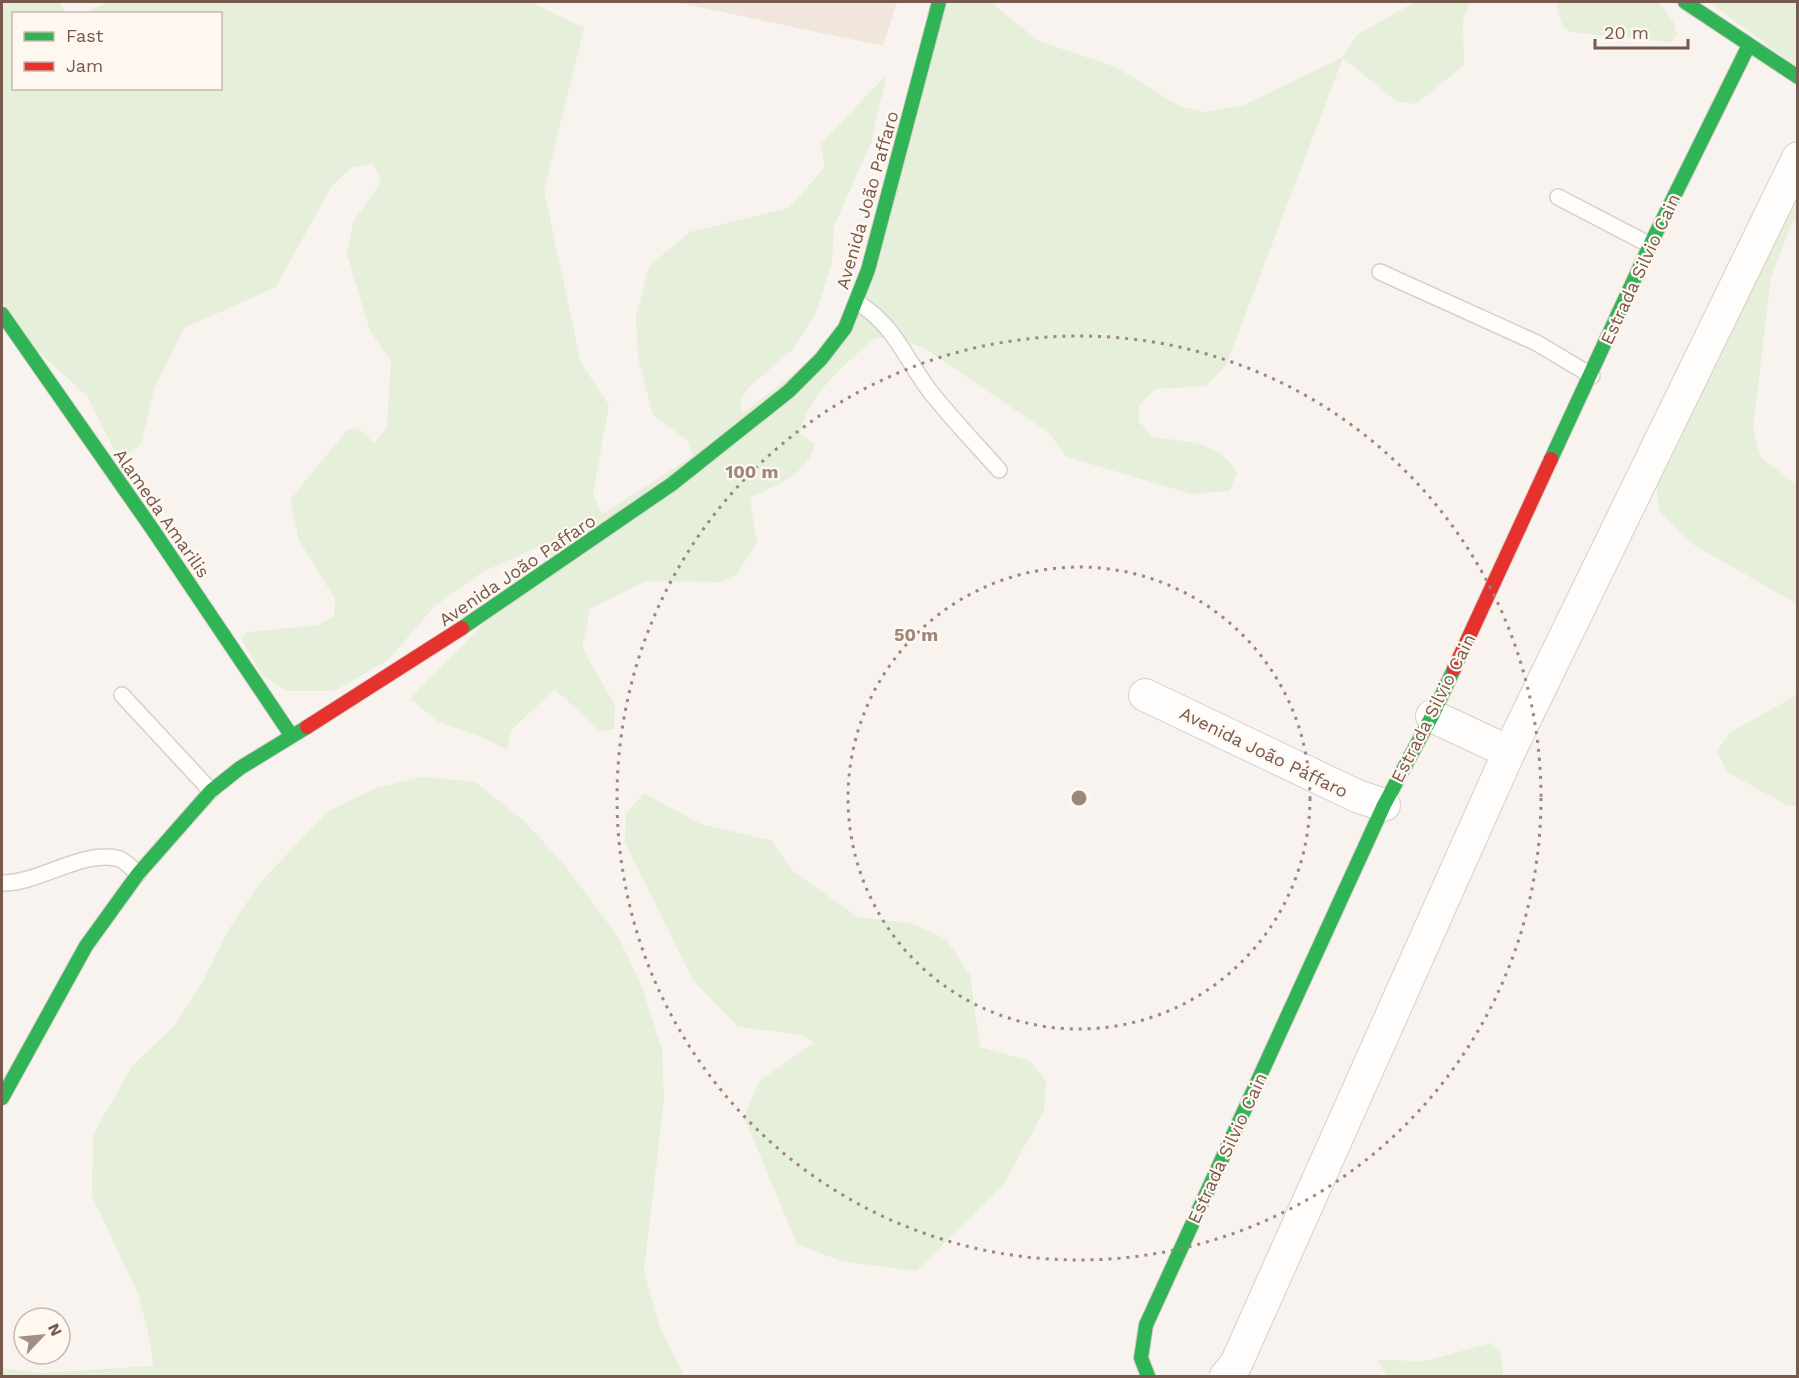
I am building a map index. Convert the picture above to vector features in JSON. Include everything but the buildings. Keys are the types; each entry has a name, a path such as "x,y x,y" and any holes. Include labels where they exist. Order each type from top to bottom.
{"street":[{"name":"Avenida João Paffaro","path":"2,1098 9,1073 86,946 138,874 211,791 291,735 381,682 606,532 672,484 805,375 845,328 857,302 868,270 939,2"},
{"path":"1685,2 1797,77"},
{"name":"Estrada Silvio Cain","path":"1148,1377 1142,1369 1141,1350 1146,1325 1384,805 1432,716 1592,376 1650,245 1749,45"},
{"path":"1226,1377 1236,1364 1509,752 1797,159"},
{"name":"Alameda Amarilis","path":"2,314 153,530 291,735"},
{"name":"Avenida João Páffaro","path":"1145,695 1357,796 1384,805"},
{"path":"1432,716 1509,752"}],"lane":[{"path":"1558,197 1595,214 1650,245"},
{"path":"1380,272 1537,343 1592,376"},
{"path":"857,302 877,314 890,329 929,389 999,470"},
{"path":"122,695 211,791"},
{"path":"2,883 14,883 79,862 107,857 122,860 138,874"}],"shaded area":[{"path":"675,2 897,2 883,46"}],"green space":[{"path":"2,2 59,2 65,11 74,12 12,12 12,90 222,90 222,12 85,12 108,2 531,2 584,28 544,190 581,363 609,405 593,495 602,514 693,456 687,440 653,415 638,358 636,317 649,266 690,232 789,208 825,167 821,144 887,74 871,143 834,226 832,263 816,313 794,348 748,388 740,403 743,413 841,337 936,2 994,2 998,8 1038,41 1116,67 1179,106 1204,112 1244,105 1343,57 1357,35 1415,2 1470,2 1463,21 1464,65 1416,104 1396,101 1343,58 1226,365 1206,386 1155,389 1139,405 1139,421 1152,437 1200,444 1221,454 1230,462 1237,473 1229,491 1192,494 1067,457 1048,432 927,350 896,337 875,338 829,381 811,406 800,434 815,444 806,463 790,477 750,498 757,543 737,574 721,582 646,581 590,609 582,648 615,705 614,729 599,731 555,689 511,730 507,750 486,739 439,722 410,699 548,558 545,549 535,548 481,573 435,606 388,660 334,691 286,691 261,674 241,638 248,632 318,625 334,616 335,599 299,540 290,500 347,430 358,428 374,443 387,428 391,361 370,331 347,255 353,222 381,182 373,164 352,167 331,187 276,287 184,328 154,389 141,444 126,456 114,450 87,396 27,341 2,301"},
{"path":"1556,2 1658,2 1673,21 1677,34 1671,42 1570,32 1562,25"},
{"path":"1709,2 1797,2 1797,67"},
{"path":"1797,182 1797,219 1792,223 1771,277 1753,428 1761,458 1797,485 1797,604 1689,542 1660,512 1655,478"},
{"path":"1797,691 1798,807 1785,804 1727,772 1717,751 1730,733 1795,696"},
{"path":"422,777 475,782 523,820 563,863 619,938 642,987 662,1049 664,1099 644,1271 659,1325 684,1376 2,1376 2,1368 40,1373 153,1366 150,1341 139,1296 92,1196 93,1135 132,1066 174,1026 203,981 229,929 259,884 327,812 376,788"},
{"path":"644,793 700,824 771,840 793,871 858,917 914,924 946,939 970,975 980,1047 1030,1061 1046,1081 1044,1111 1003,1185 916,1271 841,1261 797,1244 744,1117 760,1080 814,1043 803,1035 738,1027 693,980 625,843 626,814"},
{"path":"1490,1343 1501,1351 1503,1376 1387,1376 1377,1360 1426,1361"}],"traffic: fast":[{"path":"462,628 672,484 789,391 821,359 845,328 868,270 939,2"},
{"path":"1685,2 1798,77"},
{"path":"1551,459 1650,245 1749,45"},
{"path":"2,314 153,530 291,735"},
{"path":"1148,1376 1141,1358 1146,1325 1384,805 1432,716 1454,669"},
{"path":"2,1098 86,946 138,874 211,791 240,768 307,727"}],"traffic: jam":[{"path":"1454,669 1551,459"},
{"path":"307,727 462,628"}]}
